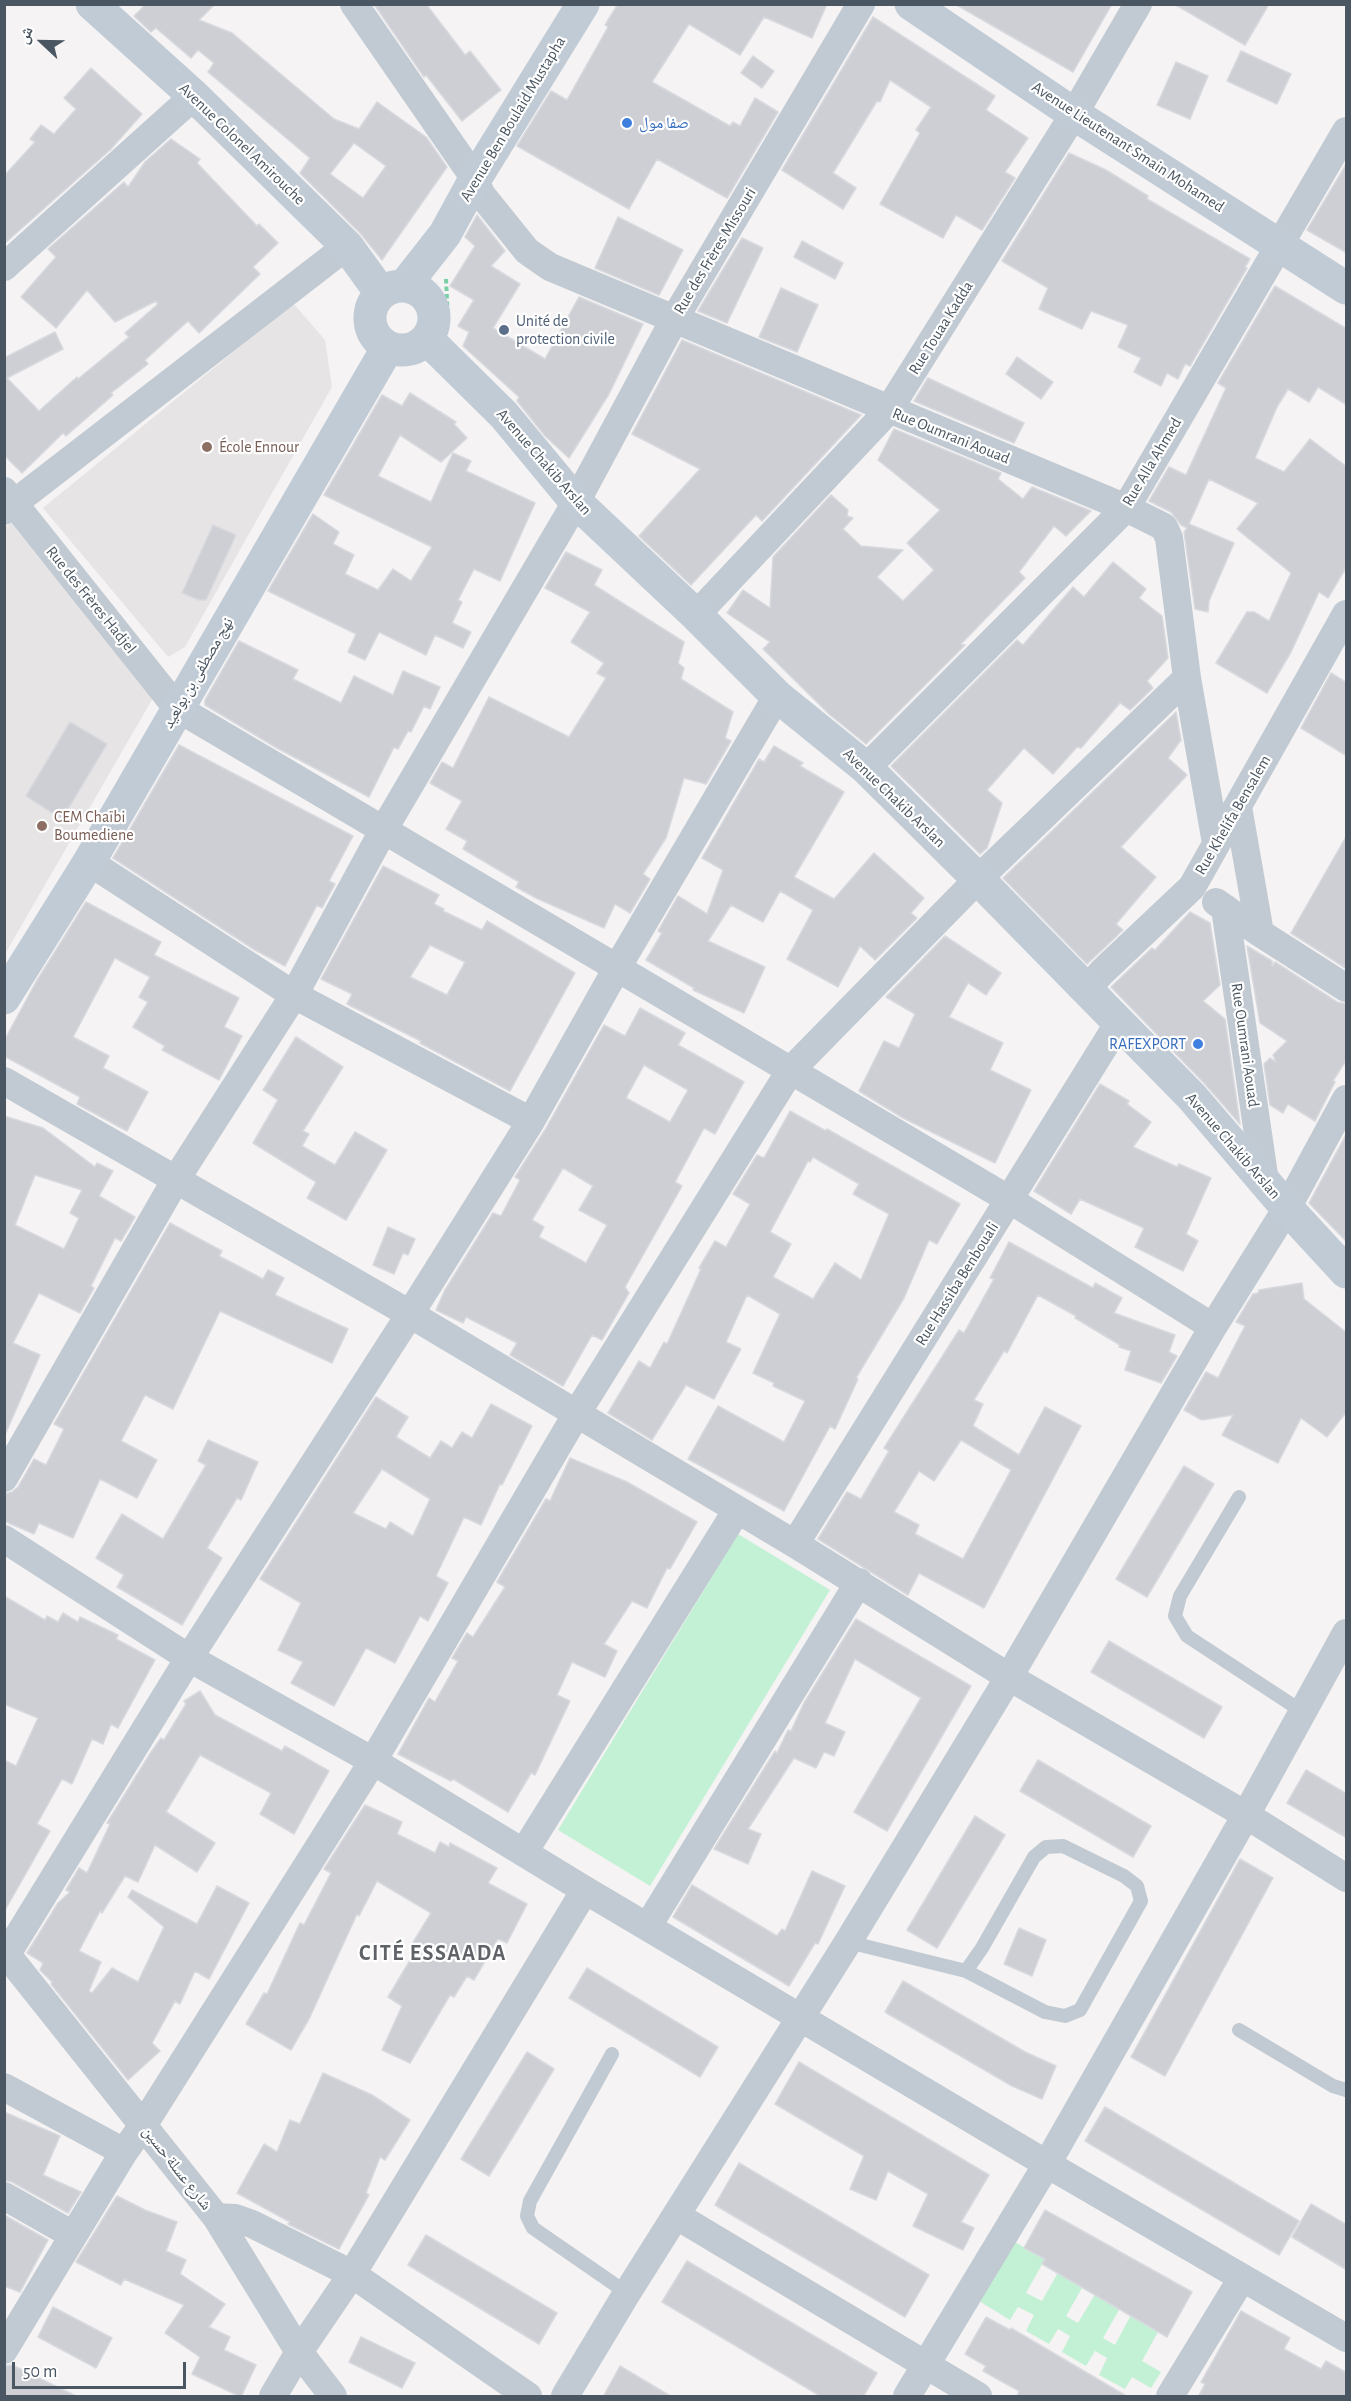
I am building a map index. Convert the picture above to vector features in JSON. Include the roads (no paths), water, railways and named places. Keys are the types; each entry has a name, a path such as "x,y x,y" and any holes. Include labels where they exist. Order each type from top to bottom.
{"main road":[{"name":"Avenue Colonel Amirouche","path":"92,4 194,96 347,246 406,294"},
{"name":"Avenue Ben Boulaid Mustapha","path":"406,294 445,234 475,179 583,4"},
{"name":"Avenue Lieutenant Smain Mohamed","path":"911,4 1074,114 1347,288"},
{"path":"406,294 435,318 427,339 416,347 405,350 388,347 379,340 371,324 370,313 374,302 406,294"},
{"name":"Avenue Chakib Arslan","path":"427,339 504,415 576,502 696,615 777,696 866,768 978,879 1192,1097 1287,1208 1347,1272"},
{"name":"نهج مصطفى بن بولعيد","path":"4,998 89,862 388,347"}],"street":[{"name":"Rue Oumrani Aouad","path":"354,4 475,179 481,194 527,251 542,262 888,411 1126,508 1164,527 1169,538 1187,678 1216,843"},
{"name":"Rue des Frères Missouri","path":"4,1478 175,1181 294,995 384,829 576,502 675,318 861,4"},
{"name":"Rue Touaa Kadda","path":"696,615 888,411 1074,114 1138,4"},
{"path":"4,267 194,96"},
{"name":"Rue Alla Ahmed","path":"866,768 1126,508 1347,131"},
{"path":"8,502 347,246"},
{"name":"Rue des Frères Hadjel","path":"8,502 177,708"},
{"name":"Rue Khelifa Bensalem","path":"1086,990 1192,887 1347,614"},
{"path":"4,2350 124,2152 144,2124 373,1761 577,1413 790,1071 978,879 1187,678"},
{"path":"5,1953 189,1658 531,1121 617,968 777,696"},
{"path":"177,708 1010,1200 1213,1327"},
{"path":"1238,807 1260,933"},
{"path":"89,862 294,995 531,1121"},
{"path":"1192,887 1347,988"},
{"name":"Rue Oumrani Aouad","path":"1225,908 1265,1182"},
{"name":"Rue Hassiba Benbouali","path":"795,1544 1118,1024"},
{"path":"4,1081 410,1314 577,1413 859,1582 1008,1677 1246,1815 1347,1878"},
{"path":"566,2397 627,2294 848,1942 1008,1677 1213,1327 1287,1208 1347,1099"},
{"path":"524,1852 737,1510"},
{"path":"4,1539 189,1658 373,1761 585,1890 1047,2164 1347,2338"},
{"path":"648,1926 859,1582"},
{"path":"907,2397 1047,2164 1347,1633"},
{"path":"273,2397 352,2274 585,1890"},
{"name":"شارع عسلة حسين","path":"5,1953 144,2124 216,2217 300,2352 333,2397"},
{"path":"4,2087 124,2152"},
{"path":"4,2196 73,2235"},
{"path":"677,2216 978,2397"},
{"path":"216,2217 235,2218 252,2224 352,2274 528,2397"},
{"path":"1170,2397 1242,2278"}],"lane":[{"path":"1239,1497 1180,1596 1175,1616 1187,1636 1303,1712"},
{"path":"848,1942 966,1971 1045,2012 1065,2016 1080,2010 1141,1901 1137,1886 1124,1876 1063,1846 1046,1847 1034,1857 982,1948 966,1971"},
{"path":"1239,2030 1333,2086 1347,2090"},
{"path":"612,2054 530,2201 527,2216 533,2228 627,2294"}],"place":[{"name":"صفا مول","path":"627,123"},
{"name":"Unité de protection civile","path":"504,330"},
{"name":"École Ennour","path":"207,447"},
{"name":"CEM Chaïbi Boumediene","path":"42,826"},
{"name":"RAFEXPORT","path":"1198,1044"}],"district":[{"name":"CITÉ ESSAADA","path":"433,1953"}]}
